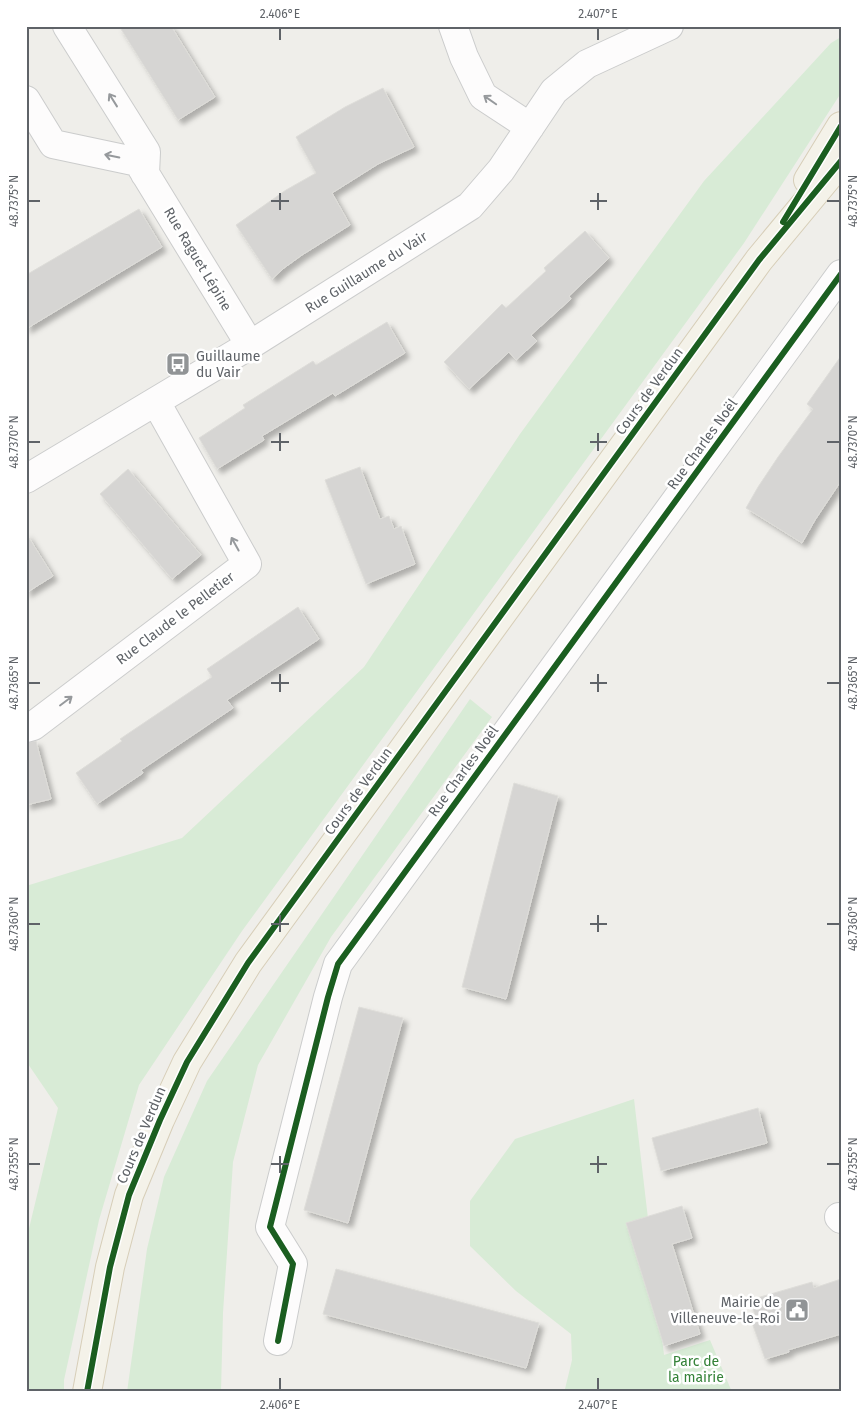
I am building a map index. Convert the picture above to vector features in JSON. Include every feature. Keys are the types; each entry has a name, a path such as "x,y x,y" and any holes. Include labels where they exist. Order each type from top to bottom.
{"main road":[{"name":"Cours de Verdun","path":"759,260 841,126"},
{"name":"Cours de Verdun","path":"87,1392 110,1267 129,1195 160,1120 187,1062 248,963 759,260 841,161"}],"street":[{"name":"Rue Raguet Lépine","path":"67,26 146,152 146,174"},
{"path":"453,26 464,56 483,96 530,127"},
{"name":"Rue Guillaume du Vair","path":"26,479 250,345 470,206 501,170 554,91 588,64 669,26"},
{"name":"Rue Raguet Lépine","path":"26,100 54,144 138,162 250,345"},
{"name":"Rue Charles Noël","path":"278,1341 293,1264 270,1227 338,964 841,274"},
{"name":"Rue Claude le Pelletier","path":"26,728 33,726 247,564 156,402"}],"green space":[{"path":"841,37 841,93 744,243 242,931 139,1085 99,1220 64,1380 64,1392 26,1392 26,1241 58,1108 26,1061 26,886 182,838 364,667 520,434 704,181 831,43"},
{"path":"470,699 492,717 331,937 258,1065 233,1162 223,1313 221,1392 127,1392 147,1249 164,1177 207,1081"},
{"name":"Parc de la mairie","path":"634,1099 664,1355 710,1340 732,1392 557,1392 565,1389 572,1360 571,1334 516,1291 470,1246 470,1201 515,1139"}],"building":[{"path":"119,26 171,26 215,97 178,120"},
{"path":"383,88 414,147 378,164 332,193 350,225 302,255 272,279 236,225 286,190 316,173 296,137 345,107"},
{"path":"139,209 162,247 26,329 26,275"},
{"path":"585,231 609,258 569,296 571,299 531,335 537,341 516,360 509,352 469,389 444,362 502,304 506,308 546,271 544,268"},
{"path":"387,322 405,353 335,396 333,393 262,436 264,440 217,469 199,438 245,408 243,405 313,361 316,365"},
{"path":"841,356 841,481 802,543 746,508 778,457 813,409 807,404"},
{"path":"360,467 380,519 389,516 394,529 401,526 415,564 366,584 325,480"},
{"path":"128,469 201,555 172,579 100,494"},
{"path":"26,533 53,576 26,593"},
{"path":"298,607 319,639 227,700 233,708 141,770 143,773 97,804 76,773 122,741 120,739 212,677 207,669"},
{"path":"36,741 51,799 26,805 26,743"},
{"path":"514,783 558,796 506,999 462,987"},
{"path":"359,1007 403,1018 348,1223 304,1210"},
{"path":"758,1108 767,1143 661,1171 652,1138"},
{"path":"682,1206 692,1238 672,1244 700,1334 664,1346 626,1223"},
{"path":"336,1269 539,1323 526,1368 323,1314"},
{"name":"Mairie de Villeneuve-le-Roi","path":"841,1279 841,1334 765,1359 752,1323 757,1321 750,1300 812,1282 814,1288"}],"cycle path":[{"path":"783,222 841,126"},
{"path":"87,1392 110,1267 129,1195 160,1120 187,1062 248,963 759,260 841,161"},
{"path":"278,1341 293,1264 270,1227 338,964 841,274"}],"place":[{"name":"Guillaume du Vair","path":"178,364"},
{"name":"Mairie de Villeneuve-le-Roi","path":"797,1310"}]}
